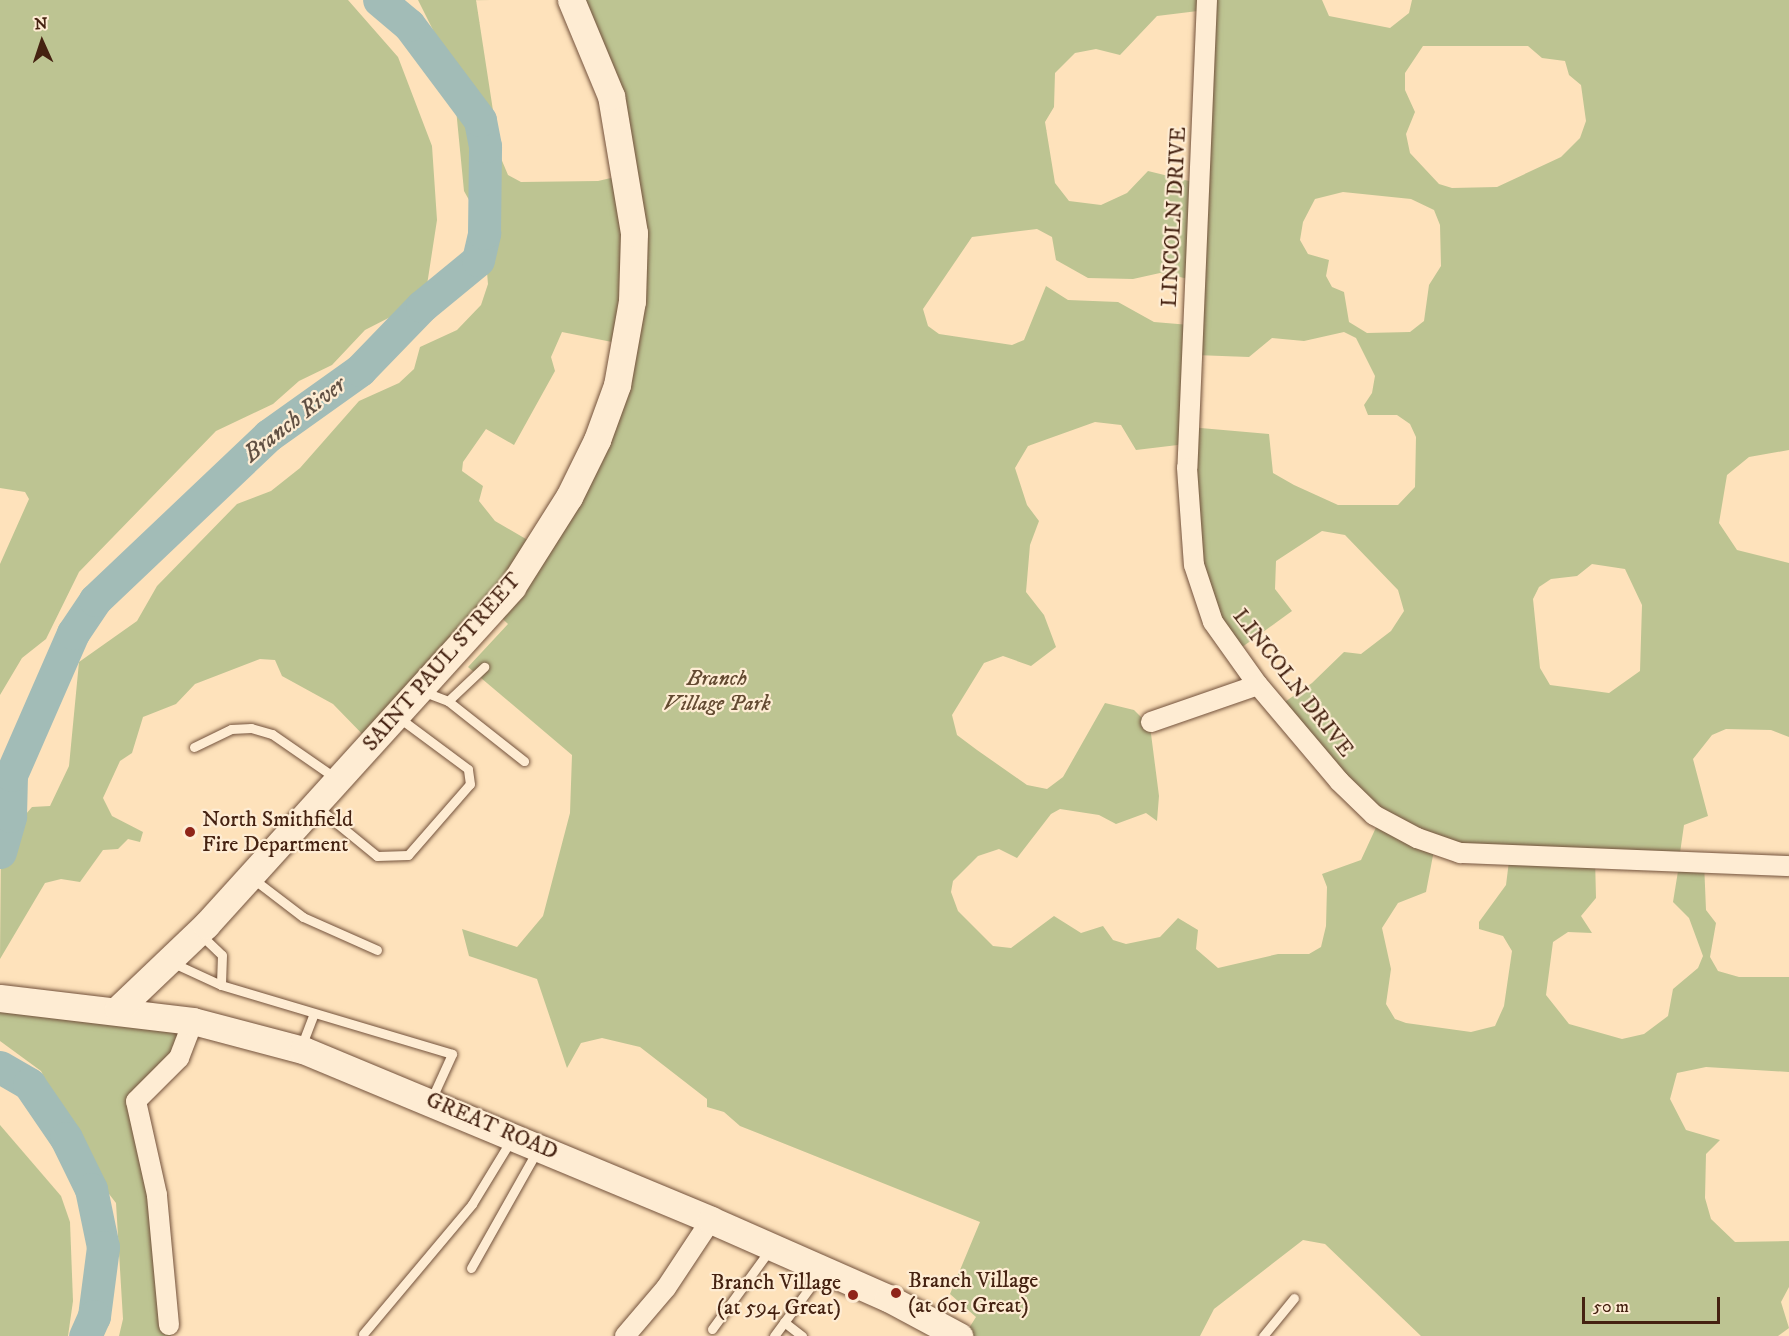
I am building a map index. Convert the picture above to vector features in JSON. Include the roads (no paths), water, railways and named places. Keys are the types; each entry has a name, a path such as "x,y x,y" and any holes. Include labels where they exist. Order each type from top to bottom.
{"main road":[{"name":"SAINT PAUL STREET","path":"118,1010 199,932 397,717 512,587 546,535 597,440 617,385 632,301 630,200 611,96 571,0"},
{"name":"GREAT ROAD","path":"0,998 118,1010 193,1021 300,1049 431,1100 772,1246 959,1336"}],"street":[{"name":"LINCOLN DRIVE","path":"1207,0 1189,398 1189,522 1194,565 1213,622 1258,685 1374,815 1460,853 1789,866"},
{"path":"1151,722 1258,685"},
{"path":"169,1325 157,1195 136,1101 179,1058 193,1021"},
{"path":"625,1336 666,1288 711,1220"}],"lane":[{"path":"448,701 484,667"},
{"path":"420,690 448,701 524,761"},
{"path":"315,806 377,856 408,855 470,784 468,769 397,717"},
{"path":"194,747 231,729 251,728 272,734 338,780"},
{"path":"250,877 303,917 377,950"},
{"path":"199,932 222,954 221,985"},
{"path":"169,961 221,985 452,1054 431,1100"},
{"path":"300,1049 314,1013"},
{"path":"363,1334 472,1204 514,1135"},
{"path":"471,1268 539,1146"},
{"path":"712,1329 772,1246"},
{"path":"774,1336 823,1269"},
{"path":"1263,1336 1294,1298"},
{"path":"784,1322 802,1336"}],"waterway":[{"name":"Branch River","path":"0,852 10,816 11,775 73,633 95,600 269,435 360,370 422,306 478,260 484,233 485,146 480,120 409,25 379,0"},
{"name":"Branch River","path":"0,1067 29,1084 66,1138 91,1189 103,1247 94,1316 85,1336"}],"place":[{"name":"North Smithfield Fire Department","path":"190,832"},
{"name":"Branch Village (at 601 Great)","path":"896,1293"},
{"name":"Branch Village (at 594 Great)","path":"853,1295"}],"park label":[{"name":"Branch Village Park","path":"717,690"}]}
